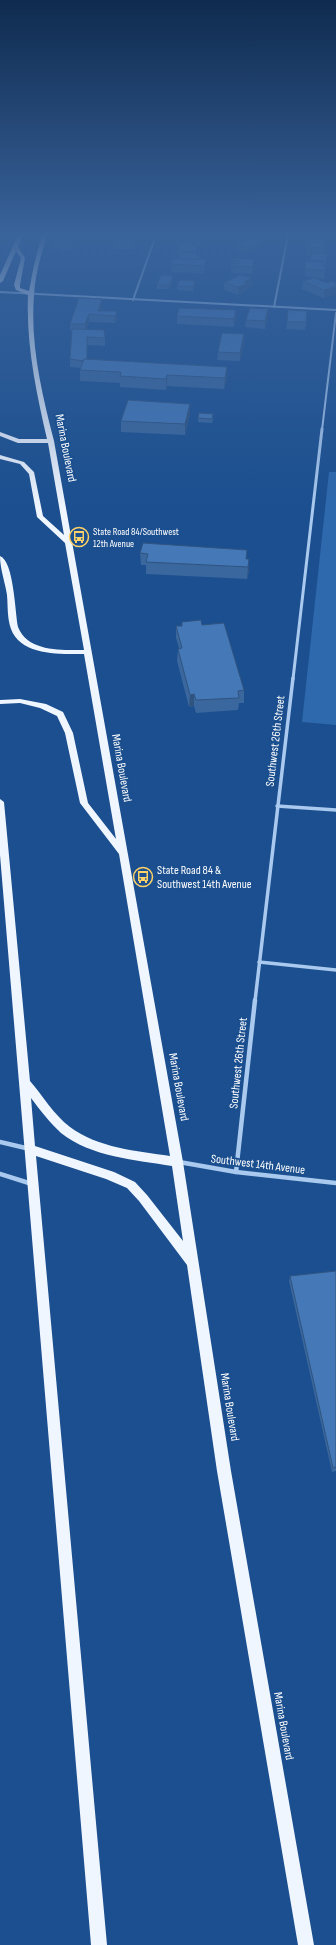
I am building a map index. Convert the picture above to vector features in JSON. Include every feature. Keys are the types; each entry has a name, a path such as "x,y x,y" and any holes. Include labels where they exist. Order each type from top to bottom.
{"main road":[{"name":"Marina Boulevard","path":"30,326 30,335 42,407 51,441 177,1162 224,1471 306,1945"},
{"path":"0,434 18,442 51,441"},
{"path":"0,457 22,463 32,473 40,517 68,542"},
{"path":"0,558 10,589 14,628 19,638 32,647 52,651 87,652"},
{"path":"0,702 20,702 43,706 60,714 69,733 84,803 122,854"},
{"path":"0,802 26,1084 30,1149 98,1945"},
{"path":"26,1084 67,1130 84,1139 104,1147 177,1162"},
{"path":"30,1149 110,1175 131,1185 144,1198 192,1262"}],"street":[{"name":"Southwest 26th Street","path":"236,1172 277,806 334,326"},
{"path":"277,806 336,810"},
{"path":"259,962 336,970"},
{"path":"0,1142 30,1149"},
{"name":"Southwest 14th Avenue","path":"177,1162 236,1172 336,1183"},
{"path":"0,1174 33,1184"}],"shaded area":[{"path":"329,472 336,472 336,725 302,722"}],"building":[{"path":"72,329 104,330 105,338 87,337 87,360 70,359"},
{"path":"222,333 244,334 240,353 218,352"},
{"path":"84,359 227,367 225,378 167,375 166,379 120,376 121,372 80,370"},
{"path":"128,400 190,404 185,424 121,421"},
{"path":"199,413 213,414 212,419 198,418"},
{"path":"143,543 247,550 246,559 249,559 248,567 146,562 148,554 140,553"},
{"path":"201,620 202,625 224,623 244,690 238,691 239,698 196,700 194,694 190,695 178,649 182,648 176,626 182,626 182,622"},
{"path":"336,1271 336,1467 333,1468 290,1276"}],"place":[{"name":"State Road 84/Southwest 12th Avenue","path":"79,537"},
{"name":"State Road 84 & Southwest 14th Avenue","path":"143,877"}]}
